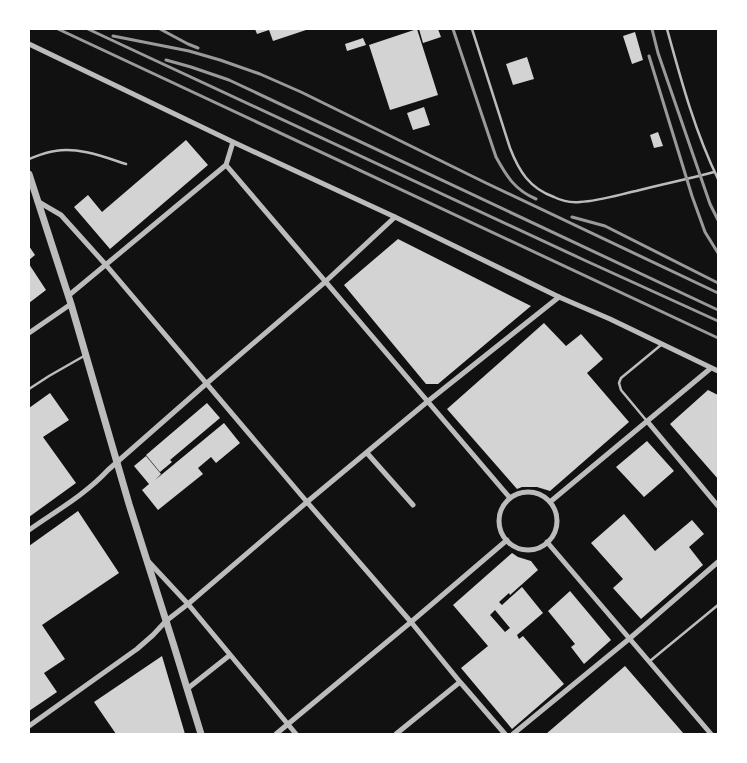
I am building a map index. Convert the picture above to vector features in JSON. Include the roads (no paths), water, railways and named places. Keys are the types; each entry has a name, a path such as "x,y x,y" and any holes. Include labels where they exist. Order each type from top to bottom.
{"street":[{"path":"29,44 718,371"},
{"path":"68,296 226,165 233,142"},
{"path":"226,165 510,498"},
{"path":"29,174 201,734"},
{"path":"37,200 61,215 106,265 505,734"},
{"path":"29,530 89,489 207,383 325,282 395,217"},
{"path":"29,726 137,649 166,621 307,502 427,402 559,297"},
{"path":"29,333 70,304"},
{"path":"550,502 711,368"},
{"path":"647,421 718,506"},
{"path":"367,453 413,505"},
{"path":"530,492 540,494 550,502 554,508 556,526 553,535 547,542 531,550 514,546 507,540 499,523 500,514 510,498 519,493 530,492"},
{"path":"276,734 507,540"},
{"path":"547,542 711,734"},
{"path":"147,560 188,604 296,734"},
{"path":"513,734 718,562"},
{"path":"187,689 230,655"},
{"path":"396,734 460,682"}],"lane":[{"path":"472,29 516,164 524,177 536,189 564,201 580,202 606,198 714,172"},
{"path":"667,29 686,96 702,142 718,179"},
{"path":"29,159 56,151 72,150 98,155 126,164"},
{"path":"647,421 621,390 619,383 622,378 662,344"},
{"path":"29,389 86,356"},
{"path":"649,662 718,605"}],"railway":[{"path":"58,29 718,338"},
{"path":"88,29 718,321"},
{"path":"160,29 198,48"},
{"path":"453,29 496,157 512,182 522,191 536,199"},
{"path":"652,29 658,53 710,204 718,220"},
{"path":"113,36 189,51 260,74 718,293"},
{"path":"649,56 692,196 705,232 718,253"},
{"path":"166,60 229,80 718,310"},
{"path":"572,217 605,226 718,283"}]}
